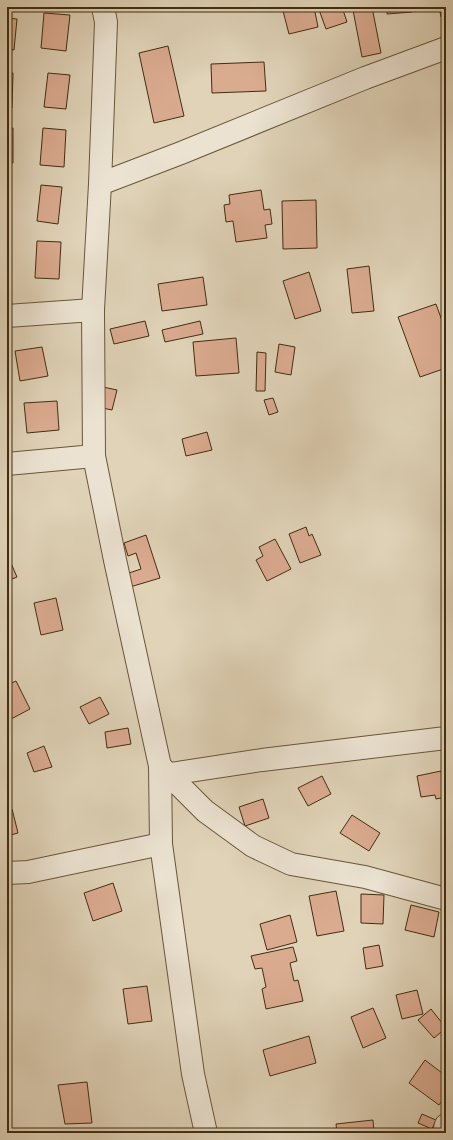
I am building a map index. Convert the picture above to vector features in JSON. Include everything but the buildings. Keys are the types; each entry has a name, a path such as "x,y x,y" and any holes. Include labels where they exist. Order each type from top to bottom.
{"street":[{"path":"104,7 106,22 100,184 92,310 94,456 165,770 160,844 193,1074 206,1133"},
{"path":"100,184 446,48"},
{"path":"7,316 92,310"},
{"path":"7,464 94,456"},
{"path":"165,770 446,738"},
{"path":"165,770 205,811 253,846 291,864 365,876 446,900"},
{"path":"7,873 28,872 160,844"},
{"path":"444,1133 446,1125"}]}
